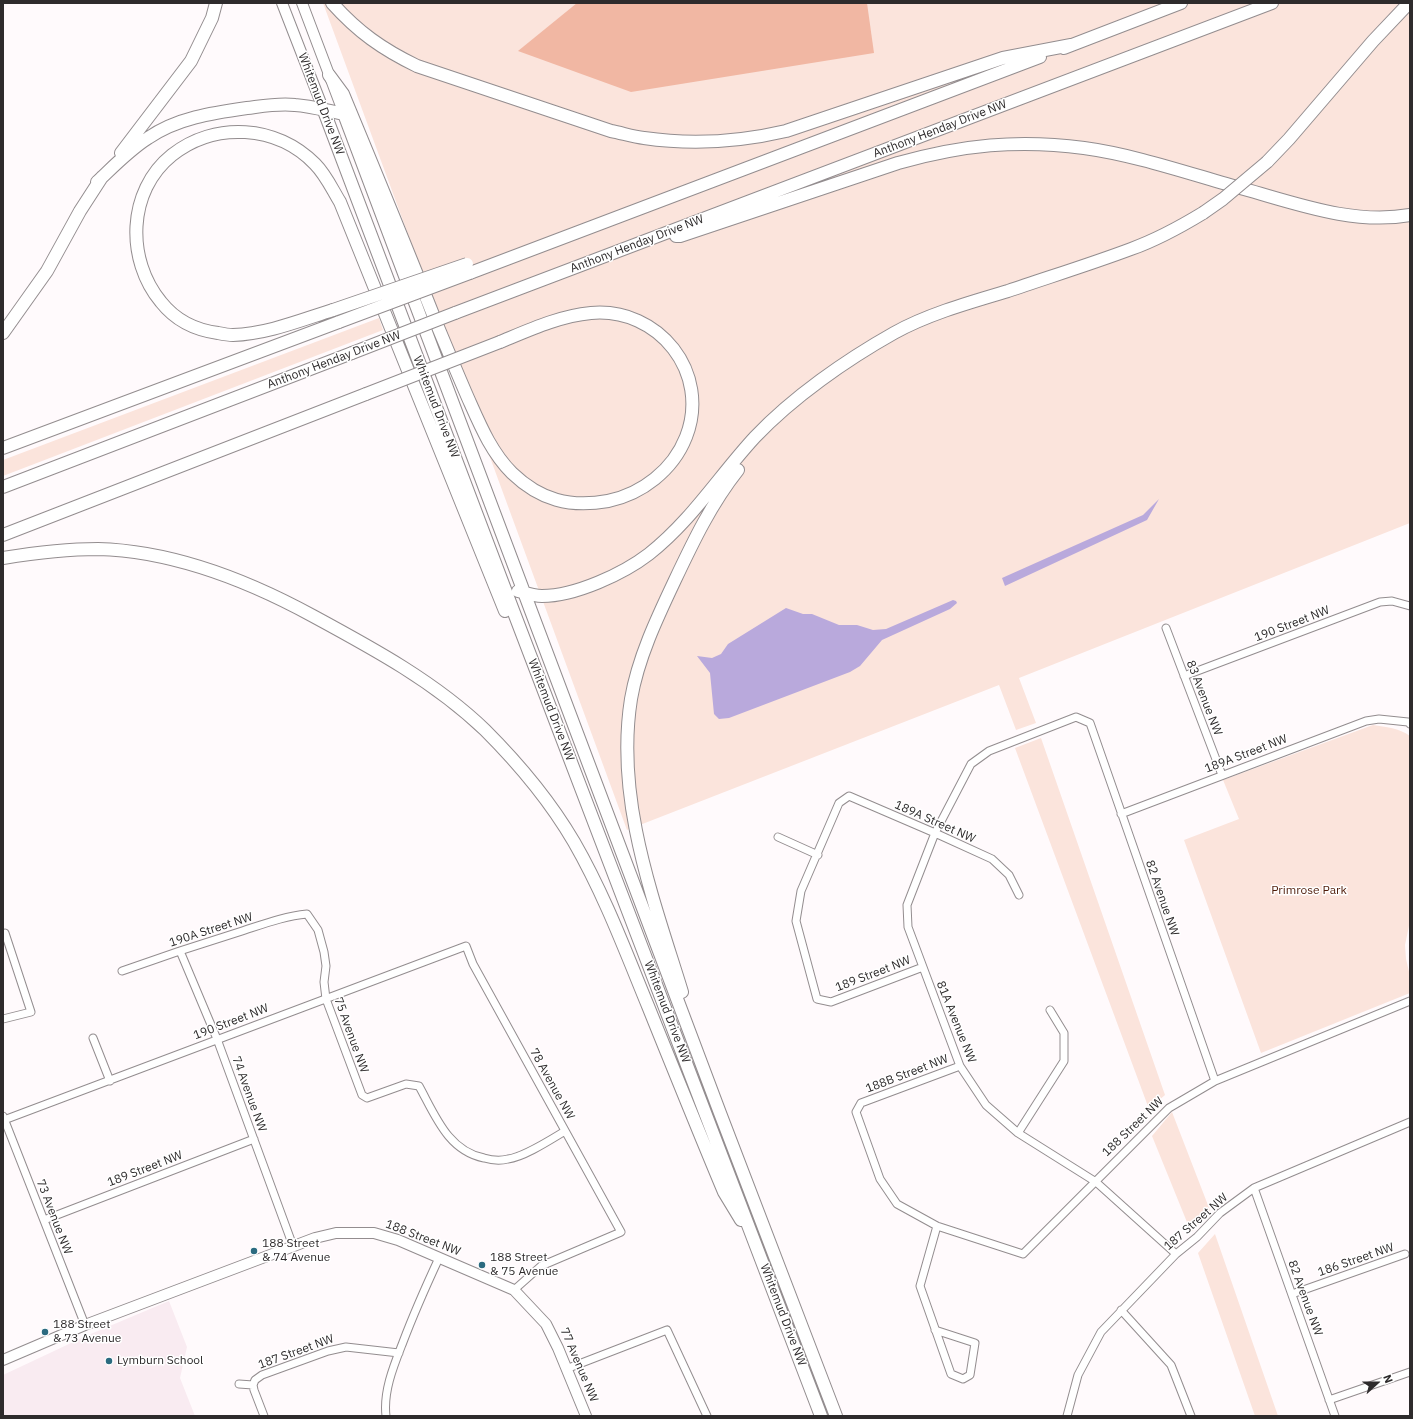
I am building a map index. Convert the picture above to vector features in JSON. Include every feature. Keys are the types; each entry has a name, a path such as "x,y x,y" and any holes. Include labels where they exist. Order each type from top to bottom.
{"highway":[{"path":"3,333 48,271 97,182 191,61 212,18 216,3"},
{"path":"332,3 346,19 363,34 391,53 416,66 611,131 643,138 684,142 720,142 766,136 815,122 1003,58 1071,45"},
{"path":"559,728 523,656 340,202 325,175 305,154 291,145 270,136 244,131 216,134 192,142 172,155 158,170 148,185 141,203 136,230 136,244 138,257 146,279 158,299 173,315 187,325 204,331 232,335 260,332 333,310 469,268 508,258 1181,3"},
{"name":"Anthony Henday Drive NW","path":"3,488 481,303 1272,3"},
{"path":"503,584 523,593 540,596 558,595 614,576 636,564 665,541 692,514 755,438 784,410 820,382 896,332 924,320 1132,249 1176,229 1203,213 1223,200 1267,162 1289,139 1373,40 1409,3"},
{"path":"3,535 366,394 500,342 564,318 591,313 609,313 629,317 645,324 659,333 682,359 690,379 692,414 684,443 673,460 663,472 633,493 614,500 591,504 568,503 548,498 533,491 513,474 499,458 480,425 457,372 343,94 328,75"},
{"path":"97,182 132,149 147,138 168,126 193,118 219,112 269,105 296,104 344,114"},
{"name":"Whitemud Drive NW","path":"324,111 821,1416"},
{"name":"Whitemud Drive NW","path":"344,114 523,593 836,1416"},
{"path":"657,236 680,236 898,163 951,150 983,145 1050,144 1084,148 1124,156 1319,210 1368,218 1410,215"},
{"path":"3,448 339,322 469,268"},
{"path":"720,1113 655,902 632,811 627,745 631,699 643,655 665,600 692,543 717,499 760,442 820,382"},
{"path":"3,558 34,553 78,550 122,551 153,555 186,562 240,580 282,599 402,666 443,695 484,729 510,756 537,788 574,841 598,888 619,936 724,1192 755,1242"}],"street":[{"name":"Whitemud Drive NW","path":"282,3 324,111"},
{"name":"Whitemud Drive NW","path":"302,3 344,114"},
{"name":"190 Street NW","path":"1184,676 1380,602 1392,601 1410,606"},
{"name":"83 Avenue NW","path":"1166,628 1222,775"},
{"name":"81A Avenue NW","path":"1090,723 1076,717 989,751 971,764 935,833 907,905 908,927 960,1066 986,1105 1018,1133 1096,1182 1176,1254"},
{"name":"189A Street NW","path":"1121,814 1366,721 1379,719 1408,722 1410,724"},
{"name":"82 Avenue NW","path":"1090,723 1215,1081"},
{"name":"189A Street NW","path":"818,854 839,803 849,796 992,859 1009,875 1019,895"},
{"path":"778,837 818,854"},
{"name":"189 Street NW","path":"818,854 801,891 796,921 817,999 831,1002 923,967"},
{"name":"190A Street NW","path":"122,971 294,915 307,914"},
{"name":"75 Avenue NW","path":"307,914 318,930 324,952 326,966 324,982 326,999 362,1095 367,1098 406,1084 419,1086 442,1129 451,1140 464,1151 478,1157 493,1160 508,1159 521,1155 565,1131"},
{"path":"3,1019 31,1012 5,933"},
{"name":"190 Street NW","path":"4,1118 110,1080 466,946"},
{"name":"78 Avenue NW","path":"466,946 473,964 621,1232 541,1266 514,1290"},
{"name":"74 Avenue NW","path":"180,951 217,1039 294,1246"},
{"name":"188 Street NW","path":"897,1204 937,1226 1023,1254 1169,1108 1215,1081 1410,1001"},
{"path":"1018,1133 1064,1061 1064,1033 1050,1010"},
{"path":"93,1038 110,1080"},
{"name":"188B Street NW","path":"897,1204 880,1179 856,1112 861,1103 960,1066"},
{"name":"73 Avenue NW","path":"4,1118 84,1326"},
{"name":"187 Street NW","path":"1067,1416 1078,1375 1101,1332 1176,1254 1197,1237 1220,1213 1254,1188 1410,1122"},
{"name":"189 Street NW","path":"44,1220 254,1139"},
{"name":"82 Avenue NW","path":"1254,1188 1335,1416"},
{"path":"935,1330 975,1343 970,1375 963,1379 951,1374 935,1330 920,1286 937,1226"},
{"name":"188 Street NW","path":"3,1360 84,1326 315,1238 336,1233 374,1233 398,1240 514,1290"},
{"name":"186 Street NW","path":"1292,1294 1405,1254"},
{"path":"386,1416 387,1388 399,1352 416,1308 439,1258"},
{"name":"77 Avenue NW","path":"514,1290 546,1324 558,1348 586,1416"},
{"path":"1121,1310 1172,1366 1191,1416"},
{"path":"566,1369 667,1330 707,1416"},
{"name":"187 Street NW","path":"253,1385 255,1380 262,1375 328,1351 346,1347 399,1352"},
{"path":"1329,1400 1410,1372"},
{"path":"239,1384 253,1385 264,1416"}],"shaded area":[{"path":"577,3 867,3 874,53 631,92 518,51"},
{"path":"1159,499 1147,520 1005,586 1002,578 1143,515"},
{"path":"953,600 957,603 950,609 882,640 860,666 850,672 729,718 719,719 714,714 710,673 697,656 712,658 721,654 728,644 786,608 803,614 812,614 839,625 857,625 873,630 886,629"},
{"name":"Lymburn School","path":"169,1301 187,1347 180,1378 195,1416 3,1416 3,1375 86,1336"}],"green space":[{"path":"323,3 1410,3 1410,523 1019,678 1036,723 1016,730 999,685 627,830"},
{"path":"379,318 383,330 3,476 3,460"},
{"name":"Primrose Park","path":"1373,725 1388,727 1406,733 1410,736 1410,921 1405,945 1406,959 1410,976 1410,993 1261,1053 1184,840 1239,819 1223,780"},
{"path":"1041,738 1165,1095 1149,1109 1015,748"},
{"path":"1172,1112 1211,1213 1191,1232 1152,1136"},
{"path":"1215,1234 1278,1416 1255,1416 1198,1253"}],"place":[{"name":"188 Street & 74 Avenue","path":"254,1251"},
{"name":"188 Street & 75 Avenue","path":"482,1265"},
{"name":"188 Street & 73 Avenue","path":"45,1332"},
{"name":"Lymburn School","path":"109,1361"}]}
